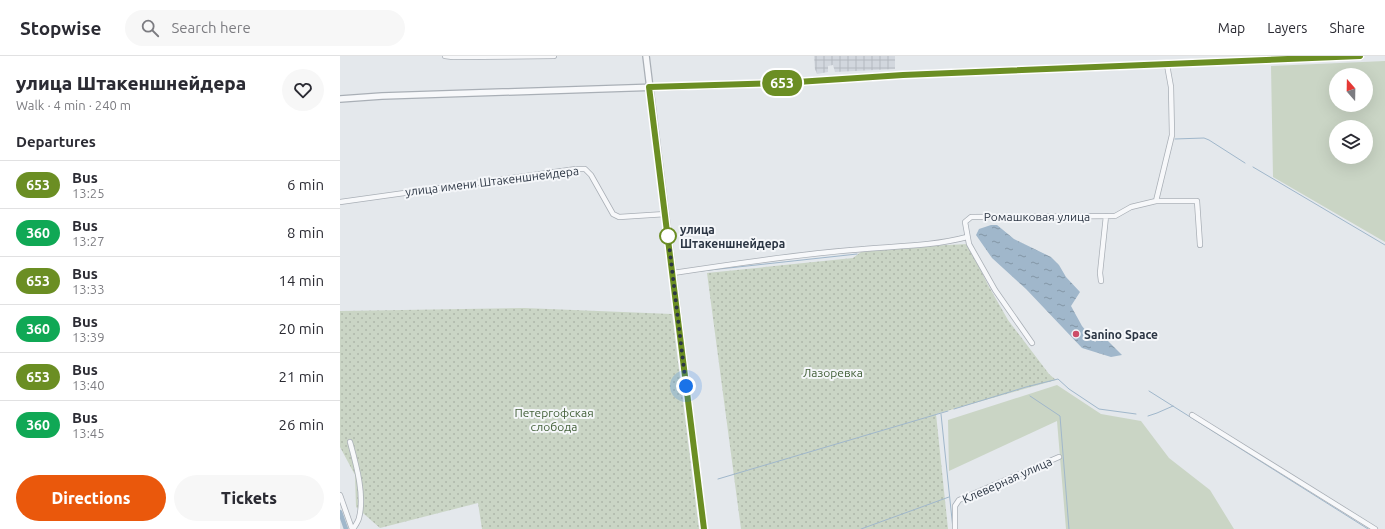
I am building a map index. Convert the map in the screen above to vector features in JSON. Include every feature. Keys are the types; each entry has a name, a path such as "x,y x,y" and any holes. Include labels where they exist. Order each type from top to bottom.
{"street":[{"path":"445,56 554,56"},
{"path":"646,56 704,529"},
{"path":"340,99 382,96 782,83 903,75 1360,56"},
{"path":"1156,202 1172,135 1171,87 1168,65"},
{"name":"улица имени Штакеншнейдера","path":"340,202 576,168 585,169 591,175 614,214 619,217 666,214"},
{"name":"Ромашковая улица","path":"967,237 966,222 971,217 1115,216 1132,207 1156,202 1197,201 1200,245"},
{"name":"Ромашковая улица","path":"1101,281 1100,273 1106,216"},
{"path":"673,273 779,258 850,250 948,242 967,237 969,244 995,290 1032,343"},
{"path":"1192,415 1375,529"},
{"path":"350,442 357,471 361,502 359,519 352,529"},
{"name":"Клеверная улица","path":"955,529 955,506 959,500 1059,457"},
{"path":"340,495 352,529"}],"shaded area":[{"path":"814,56 895,56 895,69 835,72 833,65 828,66 828,72 817,74 815,70"}],"green space":[{"path":"1385,61 1385,242 1273,177 1271,66"},
{"name":"Лазоревка","path":"968,244 988,285 1008,320 1049,374 1056,380 936,414 948,529 741,529 707,273 853,258 865,249"},
{"name":"Петергофская слобода","path":"524,308 672,314 699,529 482,529 478,503 380,528 356,507 355,475 340,447 340,311"},
{"path":"1057,385 1101,414 1141,421 1169,458 1210,490 1234,529 1066,529 1057,421 949,471 948,420"}],"water":[{"path":"991,225 997,225 1014,239 1051,257 1059,265 1066,277 1080,292 1071,306 1082,326 1095,342 1102,335 1122,355 1111,357 1082,348 1026,289 992,258 976,235 979,229"}],"waterway":[{"path":"1175,139 1204,138 1245,163"},
{"path":"1253,167 1385,245"},
{"path":"692,272 857,254"},
{"path":"954,409 1058,379 1069,389 1099,409 1136,414"},
{"path":"1149,391 1368,529"},
{"path":"1030,396 1060,416 1069,529"},
{"path":"1148,416 1173,406"},
{"path":"718,479 948,411"},
{"path":"941,414 953,529"},
{"path":"861,529 949,497"},
{"path":"340,512 346,529"}],"bus line":[{"name":"653","path":"704,529 649,87 782,83 903,75 1360,56"}],"place":[{"name":"улица Штакеншнейдера","path":"668,236"},
{"name":"Sanino Space","path":"1076,334"}],"route":[{"path":"668,236 686,386"}]}
